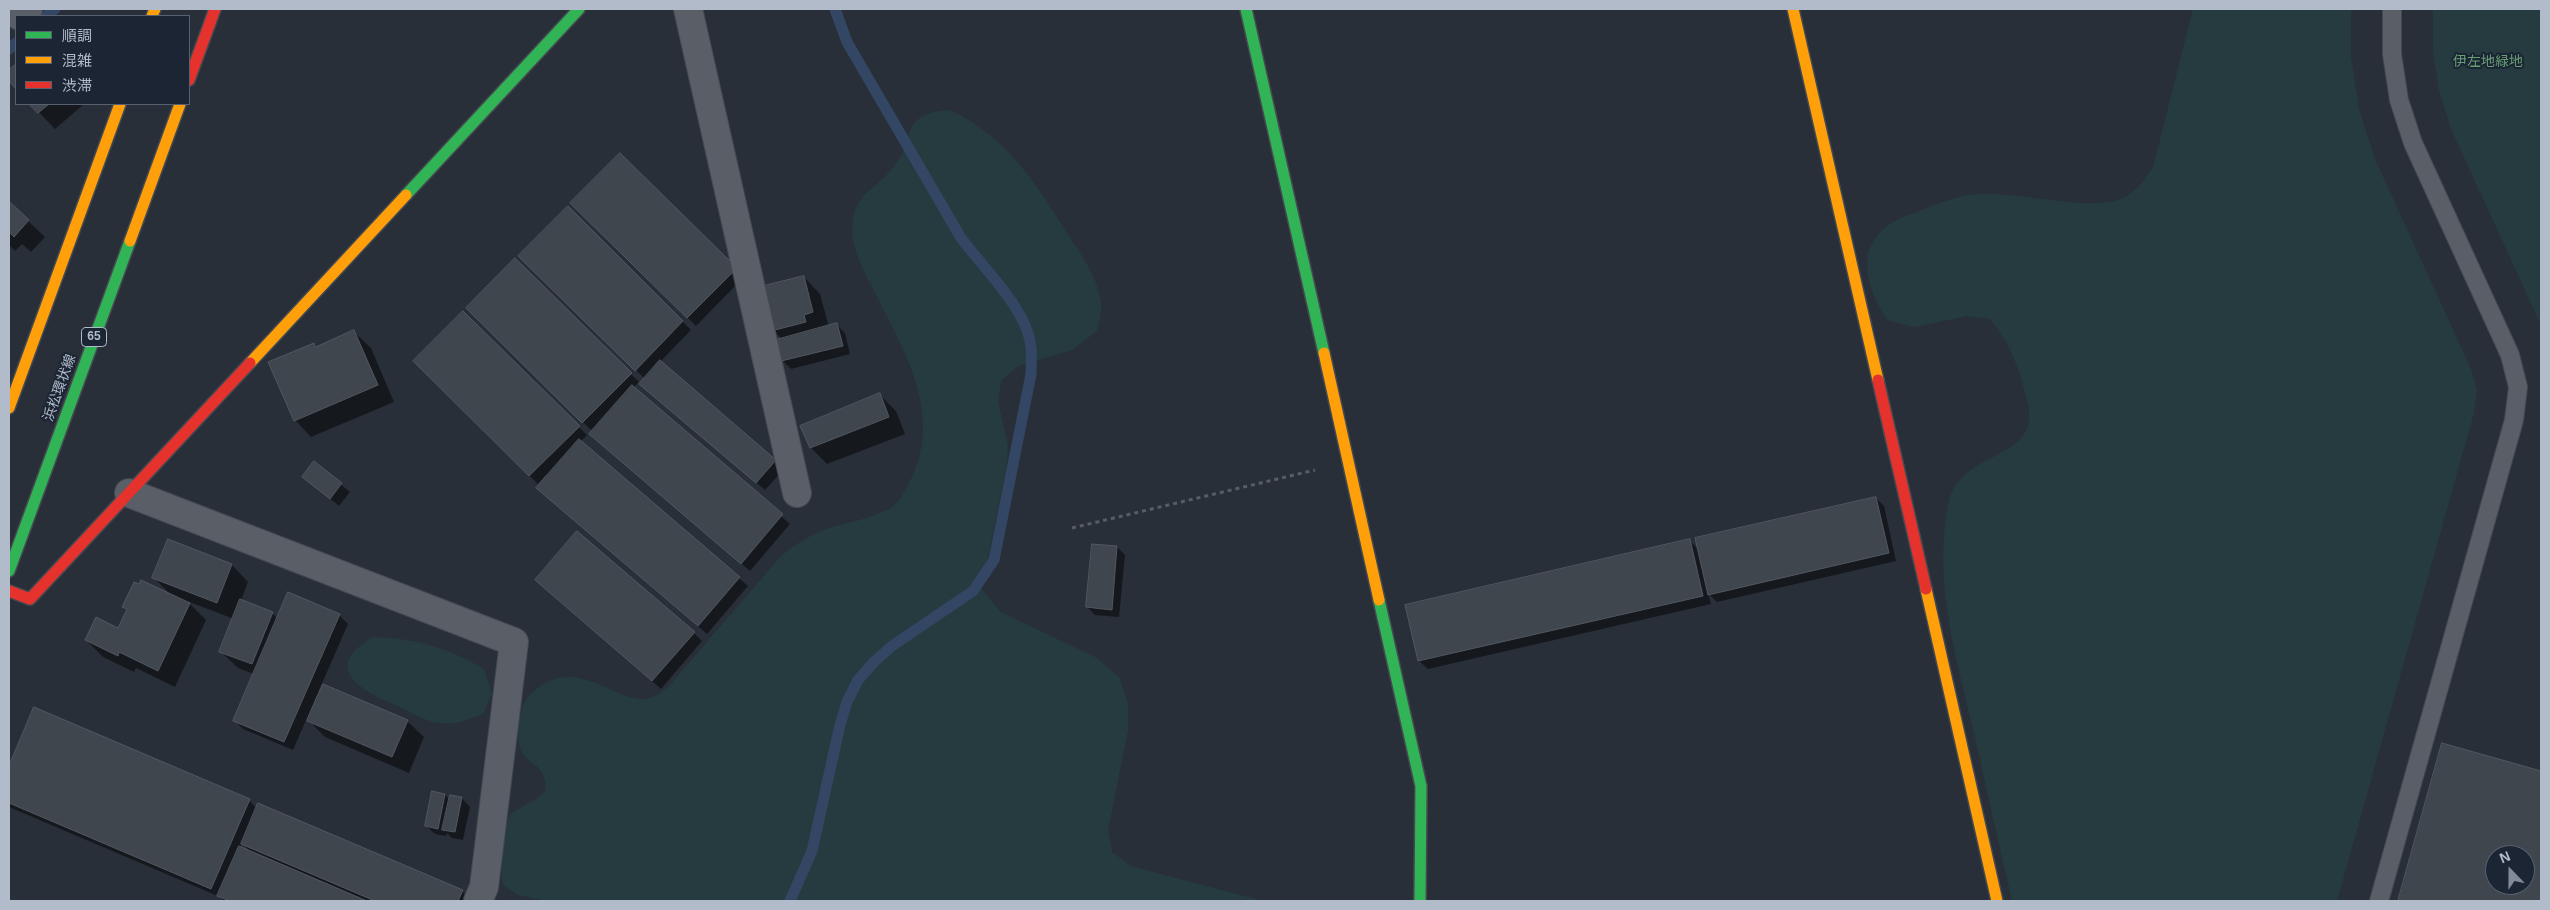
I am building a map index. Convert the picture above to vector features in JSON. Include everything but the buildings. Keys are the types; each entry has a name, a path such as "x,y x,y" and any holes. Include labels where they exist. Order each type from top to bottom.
{"street":[{"path":"190,77 215,9"},
{"path":"9,591 30,599 579,9"},
{"path":"688,9 797,494"},
{"path":"1246,9 1421,786 1420,901"},
{"path":"1793,9 1997,901"},
{"path":"9,408 120,105"},
{"name":"浜松環状線","path":"9,571 180,105"},
{"path":"129,493 514,642 484,887 478,901"}],"lane":[{"path":"2379,901 2514,420 2518,387 2510,355 2410,135 2399,100 2392,54 2392,9"}],"path":[{"path":"1072,528 1348,462"}],"green space":[{"path":"2193,9 2351,9 2351,57 2359,109 2375,159 2471,369 2477,390 2474,413 2337,901 2012,901 1958,667 1948,614 1943,560 1948,505 1955,487 1965,474 2008,449 2019,440 2027,428 2028,404 2019,370 2011,352 2002,335 1990,319 1968,316 1914,327 1887,320 1870,283 1867,258 1877,235 1888,225 1948,200 1963,196 1995,194 2065,202 2099,203 2114,201 2132,193 2153,167"},
{"name":"伊左地緑地","path":"2433,9 2541,9 2541,325 2451,129 2439,90 2433,51"},
{"path":"950,110 988,134 1004,148 1032,180 1089,268 1100,295 1101,304 1097,331 1072,350 1018,366 1001,381 998,402 1008,445 1007,463 988,558 980,573 981,588 1001,612 1097,658 1119,677 1128,703 1128,730 1108,830 1112,852 1131,866 1263,901 547,901 518,895 503,885 502,849 507,822 510,814 536,799 546,790 545,779 541,771 525,756 520,748 518,737 520,714 524,703 531,694 548,681 565,677 581,678 627,696 640,699 655,696 669,686 781,556 823,530 875,515 893,506 899,500 914,472 922,444 923,417 918,390 909,364 856,251 852,233 854,214 864,195 885,176 903,153 913,125 927,114"},
{"path":"373,637 402,639 445,650 484,669 492,693 483,714 456,723 434,722 386,701 361,687 352,678 348,669 349,659 357,649"}],"waterway":[{"path":"47,15 55,9"},
{"path":"790,901 812,851 840,725 847,702 858,680 892,646 973,591 994,560 1031,374 1031,347 1022,318 1003,290 961,238 847,42 835,9"},
{"path":"9,49 15,44"}],"traffic: fast":[{"path":"406,195 579,9"},
{"path":"1246,9 1324,353"},
{"path":"9,571 130,241"},
{"path":"1379,600 1421,786 1420,901"}],"traffic: slow":[{"path":"152,15 155,9"},
{"path":"1793,9 1878,380"},
{"path":"9,408 120,105"},
{"path":"130,241 180,105"},
{"path":"250,363 406,195"},
{"path":"1324,353 1379,600"},
{"path":"1926,589 1997,901"}],"traffic: jam":[{"path":"190,77 215,9"},
{"path":"9,591 30,599 250,363"},
{"path":"1878,380 1926,589"}]}
